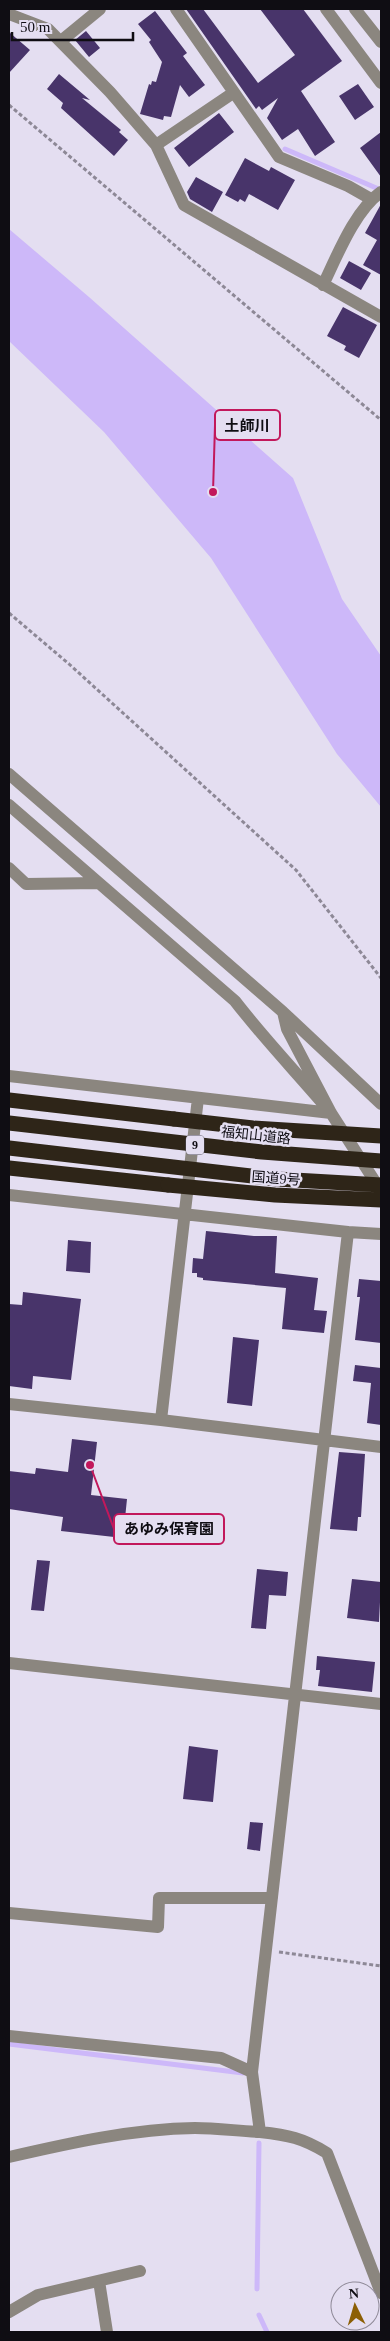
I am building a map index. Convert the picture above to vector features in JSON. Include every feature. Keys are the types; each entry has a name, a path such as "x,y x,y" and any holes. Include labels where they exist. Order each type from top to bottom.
{"highway":[{"name":"9","path":"9,1100 263,1129 381,1136"},
{"name":"福知山道路","path":"9,1123 262,1152 381,1161"},
{"name":"9","path":"9,1148 277,1179 381,1185"},
{"name":"国道9号","path":"9,1168 275,1195 381,1200"}],"street":[{"path":"61,41 100,9"},
{"path":"176,9 279,157 348,186 376,195 360,215 323,284"},
{"path":"326,9 381,83"},
{"path":"355,9 381,42"},
{"path":"9,14 48,29 61,41 156,145 184,205 381,317"},
{"path":"156,145 233,93"},
{"path":"9,774 283,1012 381,1104"},
{"path":"9,805 235,1001 330,1113 381,1190"},
{"path":"9,868 26,884 99,883"},
{"path":"283,1012 287,1029 330,1113"},
{"path":"9,1076 330,1113"},
{"path":"160,1420 198,1098"},
{"path":"9,1195 185,1215 381,1234"},
{"path":"260,2132 252,2072 348,1232"},
{"path":"9,1404 381,1447"},
{"path":"9,1662 381,1704"},
{"path":"9,1914 158,1927 159,1898 272,1898"},
{"path":"9,2036 221,2058 252,2072"},
{"path":"9,2157 92,2138 158,2129 196,2128 294,2136 310,2142 327,2153 381,2293"},
{"path":"9,2312 38,2295 140,2271"},
{"path":"98,2280 107,2332"}],"path":[{"path":"9,106 381,420"},
{"path":"9,613 69,664 296,870 381,978"},
{"path":"266,1950 381,1966"}],"shaded area":[{"path":"9,229 89,297 293,478 342,599 381,656 381,807 337,754 211,558 104,432 9,341"}],"building":[{"path":"186,9 203,9 258,83 295,55 260,9 303,9 342,61 301,91 335,142 315,156 298,129 282,140 267,118 278,98 262,110 259,106 256,109"},
{"path":"155,11 187,53 183,56 205,85 189,97 180,85 171,117 164,116 163,120 140,114 149,84 151,85 152,81 156,82 162,62 149,42 151,40 138,24"},
{"path":"86,31 100,48 89,57 75,40"},
{"path":"9,32 30,50 9,73"},
{"path":"59,74 90,100 82,98 121,130 119,132 128,140 114,156 61,108 63,103 47,89"},
{"path":"358,84 374,107 355,120 339,96"},
{"path":"219,113 234,132 189,167 174,148"},
{"path":"381,132 381,177 360,148"},
{"path":"245,158 269,171 271,167 295,180 278,210 249,194 245,202 240,199 238,202 225,195"},
{"path":"196,177 223,192 212,212 190,199 187,192"},
{"path":"381,204 381,275 363,265 377,240 365,233"},
{"path":"349,261 371,273 361,290 340,278"},
{"path":"343,307 377,325 359,358 344,350 346,346 327,336"},
{"path":"206,1231 254,1236 277,1236 275,1273 318,1278 314,1310 327,1311 324,1333 282,1329 286,1288 203,1280 203,1278 197,1277 197,1273 192,1273 193,1258 203,1259"},
{"path":"68,1240 91,1242 90,1273 66,1271"},
{"path":"359,1279 381,1281 381,1343 355,1340 360,1297 357,1297"},
{"path":"23,1292 81,1299 71,1380 33,1376 32,1389 9,1386 9,1304 22,1305"},
{"path":"233,1337 259,1340 252,1406 227,1403"},
{"path":"355,1365 381,1368 381,1425 367,1423 371,1383 353,1381"},
{"path":"72,1439 97,1442 91,1495 127,1499 123,1538 61,1531 63,1517 9,1509 9,1471 35,1474 36,1468 68,1472"},
{"path":"339,1452 365,1454 361,1517 358,1517 357,1531 330,1529"},
{"path":"37,1560 50,1561 44,1611 31,1610"},
{"path":"257,1569 288,1572 286,1596 269,1595 266,1629 251,1628"},
{"path":"352,1579 381,1582 379,1622 347,1618"},
{"path":"317,1656 375,1662 372,1692 318,1686 320,1670 316,1670"},
{"path":"189,1746 218,1750 213,1802 183,1799"},
{"path":"250,1822 263,1823 260,1851 247,1849"}],"waterway":[{"path":"285,149 381,190"},
{"path":"9,2044 243,2073"},
{"path":"257,2289 259,2143"},
{"path":"259,2315 267,2332"}],"place":[{"name":"土師川","path":"213,492"},
{"name":"あゆみ保育園","path":"90,1465"}]}
